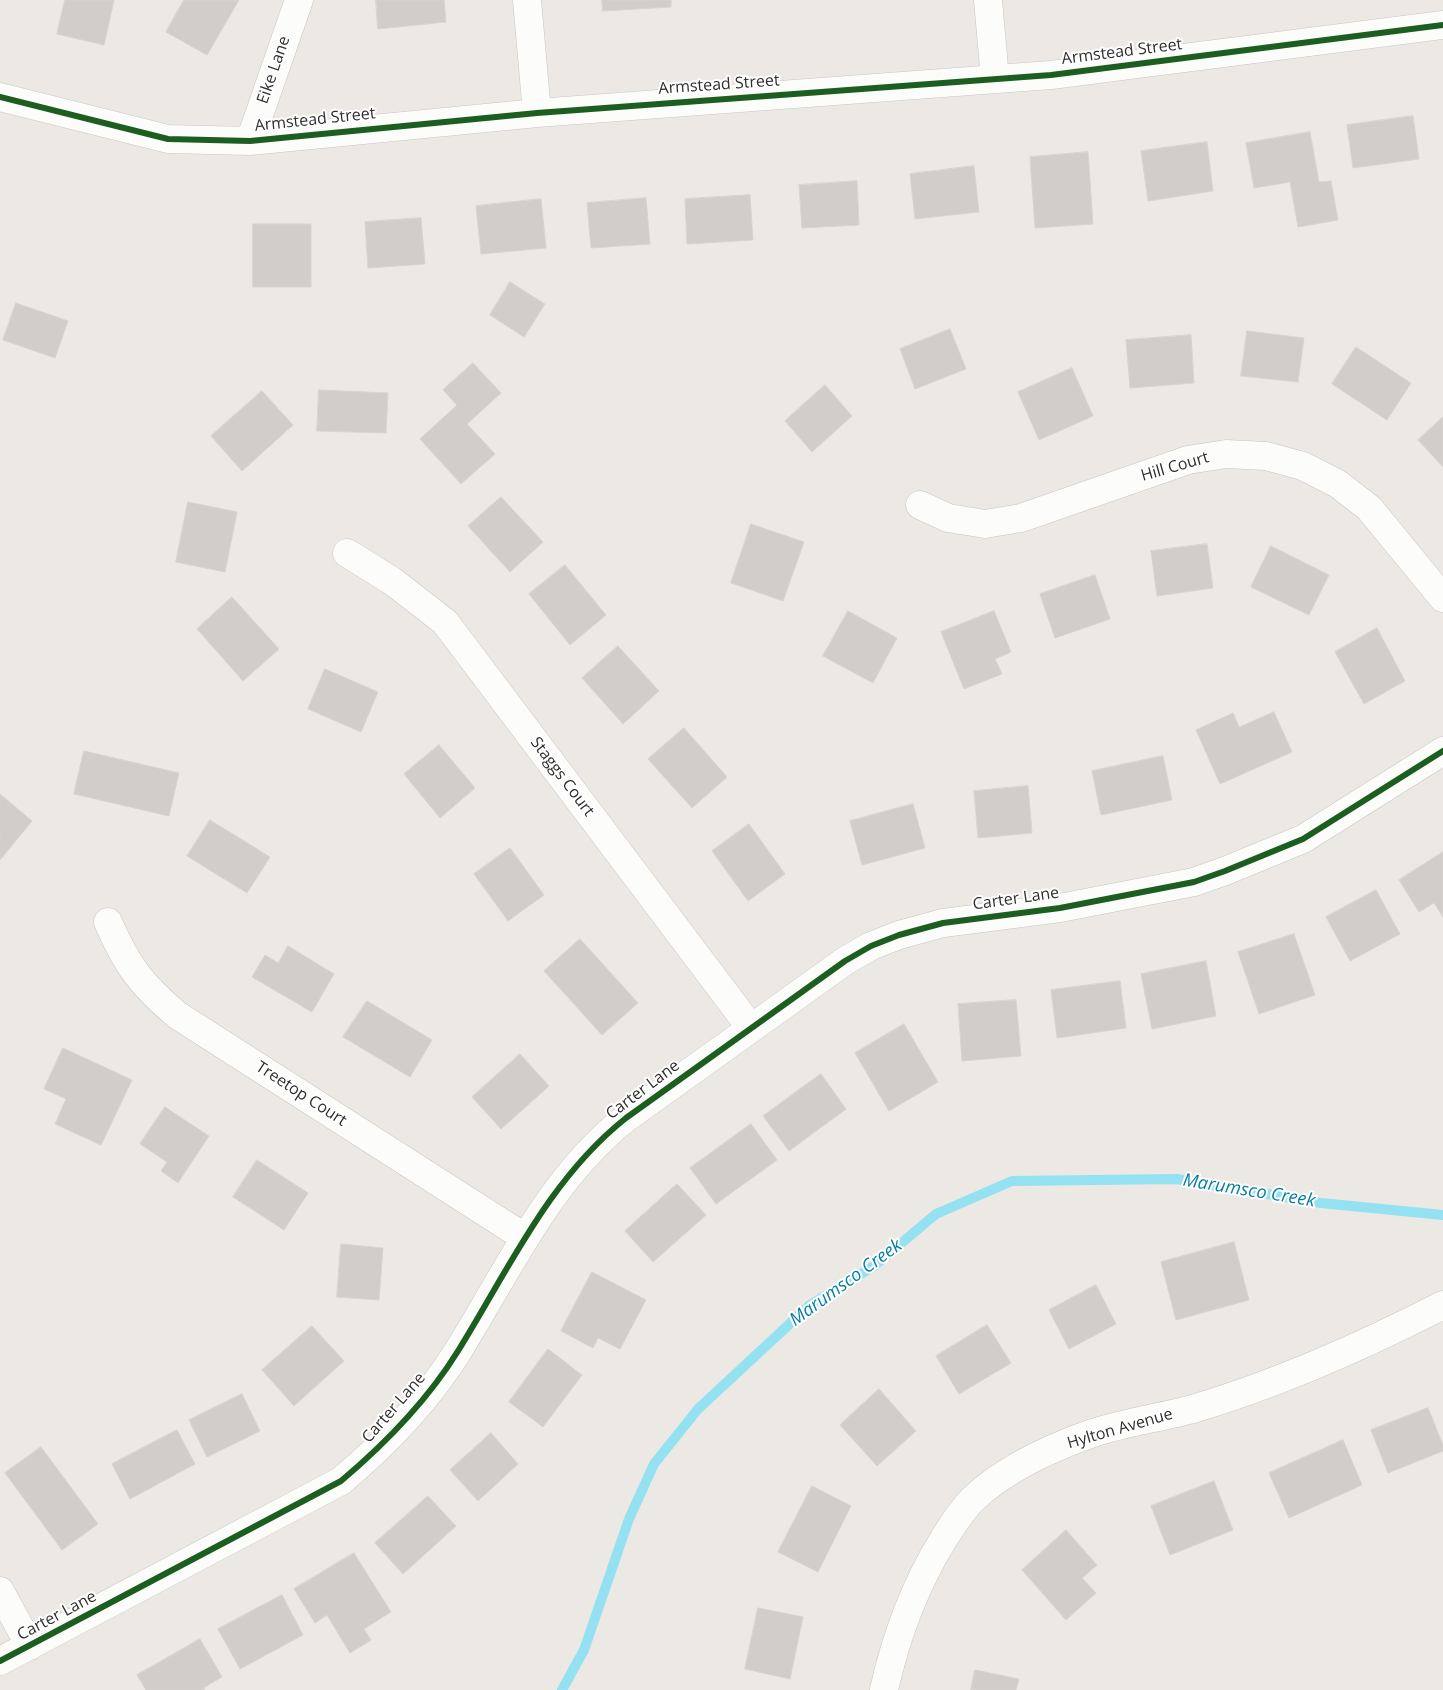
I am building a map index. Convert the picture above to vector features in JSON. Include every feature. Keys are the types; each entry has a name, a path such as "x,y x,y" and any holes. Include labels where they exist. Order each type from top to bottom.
{"street":[{"name":"Eike Lane","path":"250,141 299,0"},
{"path":"527,0 537,113"},
{"path":"988,0 995,79"},
{"name":"Armstead Street","path":"0,97 168,139 250,141 537,113 1051,75 1443,25"},
{"name":"Hill Court","path":"920,505 948,518 985,524 1021,518 1188,460 1226,454 1266,456 1304,466 1338,484 1369,508 1443,598"},
{"name":"Staggs Court","path":"346,553 392,581 444,622 751,1028"},
{"name":"Carter Lane","path":"0,1661 341,1481 372,1455 418,1406 458,1352 524,1237 563,1182 612,1129 816,980 871,946 899,935 943,923 1060,908 1194,882 1303,839 1443,751"},
{"name":"Treetop Court","path":"108,922 124,958 147,989 177,1015 524,1237"},
{"name":"Hylton Avenue","path":"884,1690 907,1609 927,1566 958,1516 973,1499 1006,1474 1042,1452 1091,1434 1196,1408 1286,1378 1373,1341 1443,1304"},
{"path":"0,1591 30,1646"}],"building":[{"path":"65,0 114,0 104,45 57,34"},
{"path":"184,0 239,0 207,55 166,32"},
{"path":"376,0 444,0 446,22 378,29"},
{"path":"602,0 671,0 671,7 603,11"},
{"path":"1413,116 1419,159 1353,168 1347,125"},
{"path":"1310,132 1319,182 1331,181 1338,220 1298,227 1290,182 1254,188 1246,143"},
{"path":"1207,142 1213,191 1148,201 1141,151"},
{"path":"1088,152 1093,224 1035,228 1030,157"},
{"path":"974,166 979,212 915,219 910,174"},
{"path":"857,181 859,225 802,228 799,185"},
{"path":"750,195 753,240 687,244 685,199"},
{"path":"646,198 650,244 591,248 587,203"},
{"path":"541,199 546,248 481,254 476,206"},
{"path":"421,218 425,264 368,268 365,222"},
{"path":"253,224 311,224 311,287 253,287"},
{"path":"510,282 545,304 524,337 490,315"},
{"path":"16,303 68,321 55,358 3,340"},
{"path":"950,329 966,369 915,389 900,349"},
{"path":"1247,331 1304,338 1298,382 1241,376"},
{"path":"1191,335 1194,383 1130,388 1126,340"},
{"path":"1356,347 1411,383 1387,420 1332,384"},
{"path":"473,363 501,393 467,424 495,454 461,484 420,439 457,405 443,390"},
{"path":"1072,368 1093,416 1039,440 1018,392"},
{"path":"825,385 852,416 812,452 785,421"},
{"path":"319,390 388,393 386,433 317,431"},
{"path":"262,391 293,425 242,471 211,436"},
{"path":"1443,417 1443,467 1418,440"},
{"path":"501,497 543,542 510,572 468,526"},
{"path":"188,502 237,512 225,572 176,562"},
{"path":"751,524 804,542 783,601 731,583"},
{"path":"1207,544 1213,588 1157,596 1151,551"},
{"path":"1271,546 1329,575 1309,615 1251,587"},
{"path":"565,565 606,615 570,645 529,594"},
{"path":"1095,575 1110,619 1055,638 1040,594"},
{"path":"232,597 279,649 243,681 197,629"},
{"path":"848,611 897,638 873,683 823,656"},
{"path":"994,611 1011,652 995,659 1002,674 964,689 941,632"},
{"path":"1377,628 1405,681 1364,704 1335,652"},
{"path":"618,646 659,691 623,724 582,678"},
{"path":"325,669 378,692 361,732 308,709"},
{"path":"1274,712 1292,752 1220,784 1196,730 1233,713 1239,727"},
{"path":"684,728 727,777 692,808 648,759"},
{"path":"439,745 475,788 440,818 404,774"},
{"path":"84,751 179,773 169,816 74,794"},
{"path":"1163,756 1172,800 1101,815 1092,771"},
{"path":"1028,786 1032,833 978,838 974,791"},
{"path":"0,794 32,821 0,860"},
{"path":"913,804 925,848 862,865 850,821"},
{"path":"210,820 270,857 247,893 187,856"},
{"path":"749,824 785,874 748,901 712,851"},
{"path":"510,848 544,895 508,921 474,874"},
{"path":"1443,852 1443,917 1434,903 1419,912 1399,880"},
{"path":"1376,890 1400,934 1350,961 1326,917"},
{"path":"1294,934 1315,995 1259,1014 1238,952"},
{"path":"580,939 638,1003 602,1035 544,971"},
{"path":"288,946 334,974 312,1012 252,977 265,955 278,963"},
{"path":"1206,961 1216,1016 1152,1029 1141,974"},
{"path":"1120,981 1126,1028 1057,1038 1051,990"},
{"path":"1016,1000 1021,1056 962,1061 958,1004"},
{"path":"367,1001 432,1040 410,1077 343,1037"},
{"path":"904,1024 938,1082 889,1111 855,1053"},
{"path":"63,1048 132,1080 101,1145 55,1124 66,1099 44,1089"},
{"path":"520,1054 549,1086 501,1129 472,1097"},
{"path":"821,1074 846,1109 789,1151 763,1116"},
{"path":"165,1107 209,1136 178,1183 161,1171 167,1162 140,1144"},
{"path":"751,1124 777,1160 716,1204 690,1168"},
{"path":"257,1160 308,1193 284,1230 233,1197"},
{"path":"677,1184 706,1215 653,1262 625,1231"},
{"path":"1234,1242 1249,1300 1176,1320 1161,1262"},
{"path":"341,1244 383,1248 379,1300 337,1297"},
{"path":"592,1272 646,1300 620,1349 598,1338 593,1348 561,1331"},
{"path":"1096,1285 1116,1324 1069,1349 1049,1310"},
{"path":"987,1325 1011,1363 959,1394 936,1356"},
{"path":"312,1326 344,1361 294,1406 262,1370"},
{"path":"548,1349 582,1375 543,1427 509,1402"},
{"path":"879,1389 916,1431 877,1466 840,1425"},
{"path":"242,1394 260,1431 207,1457 189,1420"},
{"path":"1428,1408 1443,1445 1443,1451 1388,1473 1371,1430"},
{"path":"177,1430 195,1464 130,1499 112,1464"},
{"path":"491,1433 518,1464 478,1501 450,1470"},
{"path":"1343,1440 1362,1485 1289,1518 1269,1473"},
{"path":"41,1447 98,1524 62,1550 5,1473"},
{"path":"1214,1481 1233,1530 1170,1555 1151,1506"},
{"path":"812,1486 851,1506 818,1572 778,1552"},
{"path":"428,1496 456,1526 403,1574 375,1543"},
{"path":"1066,1530 1097,1565 1082,1578 1096,1593 1066,1620 1022,1570"},
{"path":"354,1553 391,1612 364,1629 371,1640 350,1653 327,1615 315,1623 294,1589"},
{"path":"282,1595 303,1635 240,1669 218,1629"},
{"path":"758,1608 803,1617 790,1679 745,1669"},
{"path":"200,1639 222,1677 203,1688 205,1690 146,1690 137,1675"},
{"path":"975,1670 1019,1679 1016,1690 971,1690"}],"waterway":[{"name":"Marumsco Creek","path":"562,1690 584,1650 629,1519 654,1464 698,1409 810,1305 874,1266 936,1214 1012,1181 1177,1179 1321,1203 1443,1215"}],"cycle path":[{"path":"0,97 168,139 250,141 537,113 1051,75 1443,25"},
{"path":"0,1661 341,1481 390,1436 433,1387 458,1351 513,1257 552,1197 599,1142 626,1118 845,961 871,946 899,935 943,923 1060,908 1194,882 1303,839 1443,751"}]}
